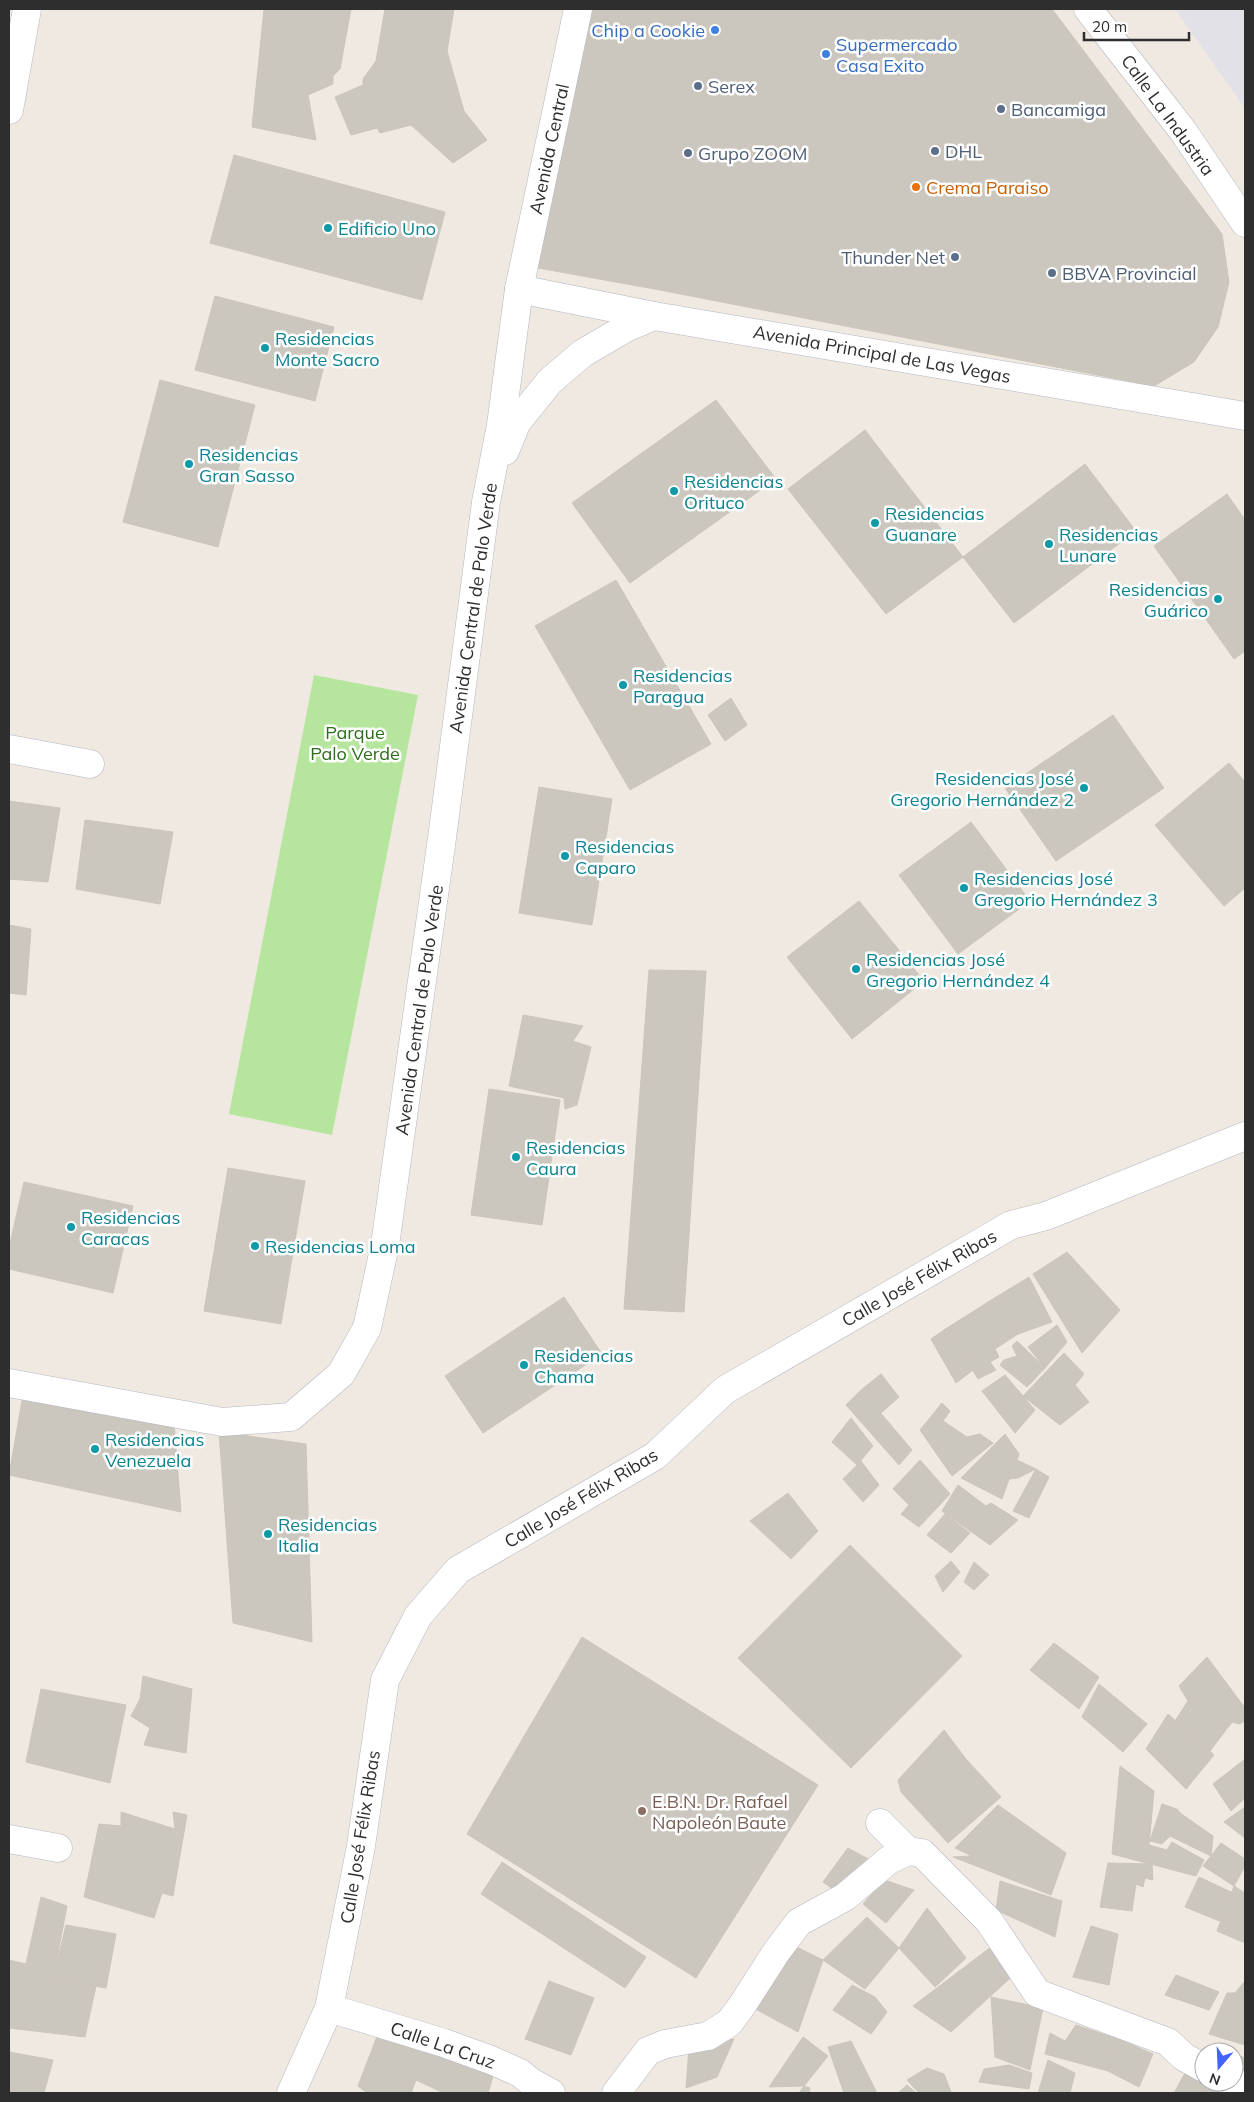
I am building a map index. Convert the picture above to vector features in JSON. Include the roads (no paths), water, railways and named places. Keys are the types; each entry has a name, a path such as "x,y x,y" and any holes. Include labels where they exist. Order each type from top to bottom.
{"street":[{"path":"9,101 27,9"},
{"name":"Avenida Central","path":"519,289 578,9"},
{"name":"Calle La Industria","path":"1088,9 1183,132 1245,222"},
{"name":"Avenida Principal de Las Vegas","path":"519,289 654,316 1245,416"},
{"name":"Avenida Central de Palo Verde","path":"9,1383 222,1422 291,1417 341,1374 367,1328 385,1245 404,1118 486,502 500,425 519,289"},
{"path":"486,502 516,422 550,381 583,353 626,328 654,316"},
{"path":"9,749 90,764"},
{"name":"Calle José Félix Ribas","path":"290,2093 329,2008 361,1846 384,1680 418,1616 458,1570 656,1456 725,1390 1011,1225 1046,1216 1245,1136"},
{"path":"880,1823 908,1851"},
{"path":"9,1839 58,1848"},
{"path":"616,2093 648,2051 665,2044 708,2036 729,2023 741,2008 776,1951 799,1922 845,1897 889,1860 908,1851 922,1853 989,1921 1037,1993 1168,2042 1194,2062"},
{"name":"Calle La Cruz","path":"329,2008 444,2043 491,2060 520,2073 551,2093"}],"place":[{"name":"Chip a Cookie","path":"715,30"},
{"name":"Supermercado Casa Exito","path":"826,54"},
{"name":"Serex","path":"698,86"},
{"name":"Bancamiga","path":"1001,109"},
{"name":"DHL","path":"935,151"},
{"name":"Grupo ZOOM","path":"688,153"},
{"name":"Crema Paraiso","path":"916,187"},
{"name":"Edificio Uno","path":"328,228"},
{"name":"Thunder Net","path":"955,257"},
{"name":"BBVA Provincial","path":"1052,273"},
{"name":"Residencias Monte Sacro","path":"265,348"},
{"name":"Residencias Gran Sasso","path":"189,464"},
{"name":"Residencias Orituco","path":"674,491"},
{"name":"Residencias Guanare","path":"875,523"},
{"name":"Residencias Lunare","path":"1049,544"},
{"name":"Residencias Guárico","path":"1218,599"},
{"name":"Residencias Paragua","path":"623,685"},
{"name":"Residencias José Gregorio Hernández 2","path":"1084,788"},
{"name":"Residencias Caparo","path":"565,856"},
{"name":"Residencias José Gregorio Hernández 3","path":"964,888"},
{"name":"Residencias José Gregorio Hernández 4","path":"856,969"},
{"name":"Residencias Caura","path":"516,1157"},
{"name":"Residencias Caracas","path":"71,1227"},
{"name":"Residencias Loma","path":"255,1246"},
{"name":"Residencias Chama","path":"524,1365"},
{"name":"Residencias Venezuela","path":"95,1449"},
{"name":"Residencias Italia","path":"268,1534"},
{"name":"E.B.N. Dr. Rafael Napoleón Baute","path":"642,1811"}],"park label":[{"name":"Parque Palo Verde","path":"355,742"}]}
